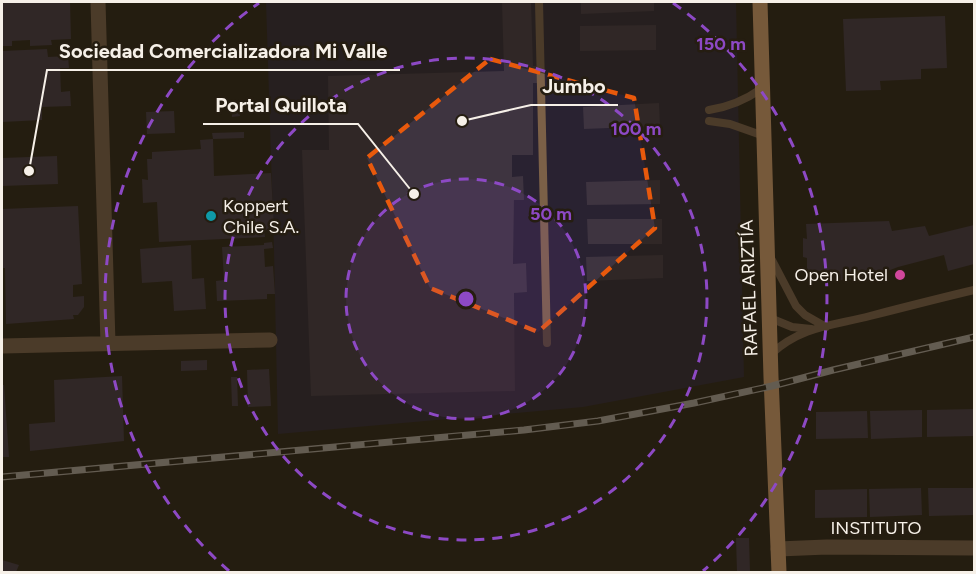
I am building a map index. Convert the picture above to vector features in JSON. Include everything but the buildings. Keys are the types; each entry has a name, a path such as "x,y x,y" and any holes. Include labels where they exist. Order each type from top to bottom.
{"main road":[{"name":"RAFAEL ARIZTÍA","path":"760,2 779,573"}],"street":[{"path":"98,2 108,344"},
{"path":"2,346 270,340"},
{"name":"INSTITUTO","path":"778,549 975,548"}],"lane":[{"path":"539,2 547,343"},
{"path":"708,110 734,105 763,89"},
{"path":"709,121 730,124 764,136"},
{"path":"768,253 796,306 805,315 826,327"},
{"path":"771,354 786,340 813,329 975,290"},
{"path":"770,318 792,327 813,329"}],"highlighted area":[{"path":"490,59 634,98 655,228 538,332 430,288 367,158"}],"shaded area":[{"path":"266,2 736,2 744,377 583,407 278,434"}],"railway":[{"path":"2,477 524,430 598,421 772,386 974,337"}],"place":[{"name":"Jumbo","path":"462,121"},
{"name":"Sociedad Comercializadora Mi Valle","path":"29,171"},
{"name":"Portal Quillota","path":"414,194"},
{"name":"Koppert Chile S.A.","path":"211,216"},
{"name":"Open Hotel","path":"900,275"}]}
